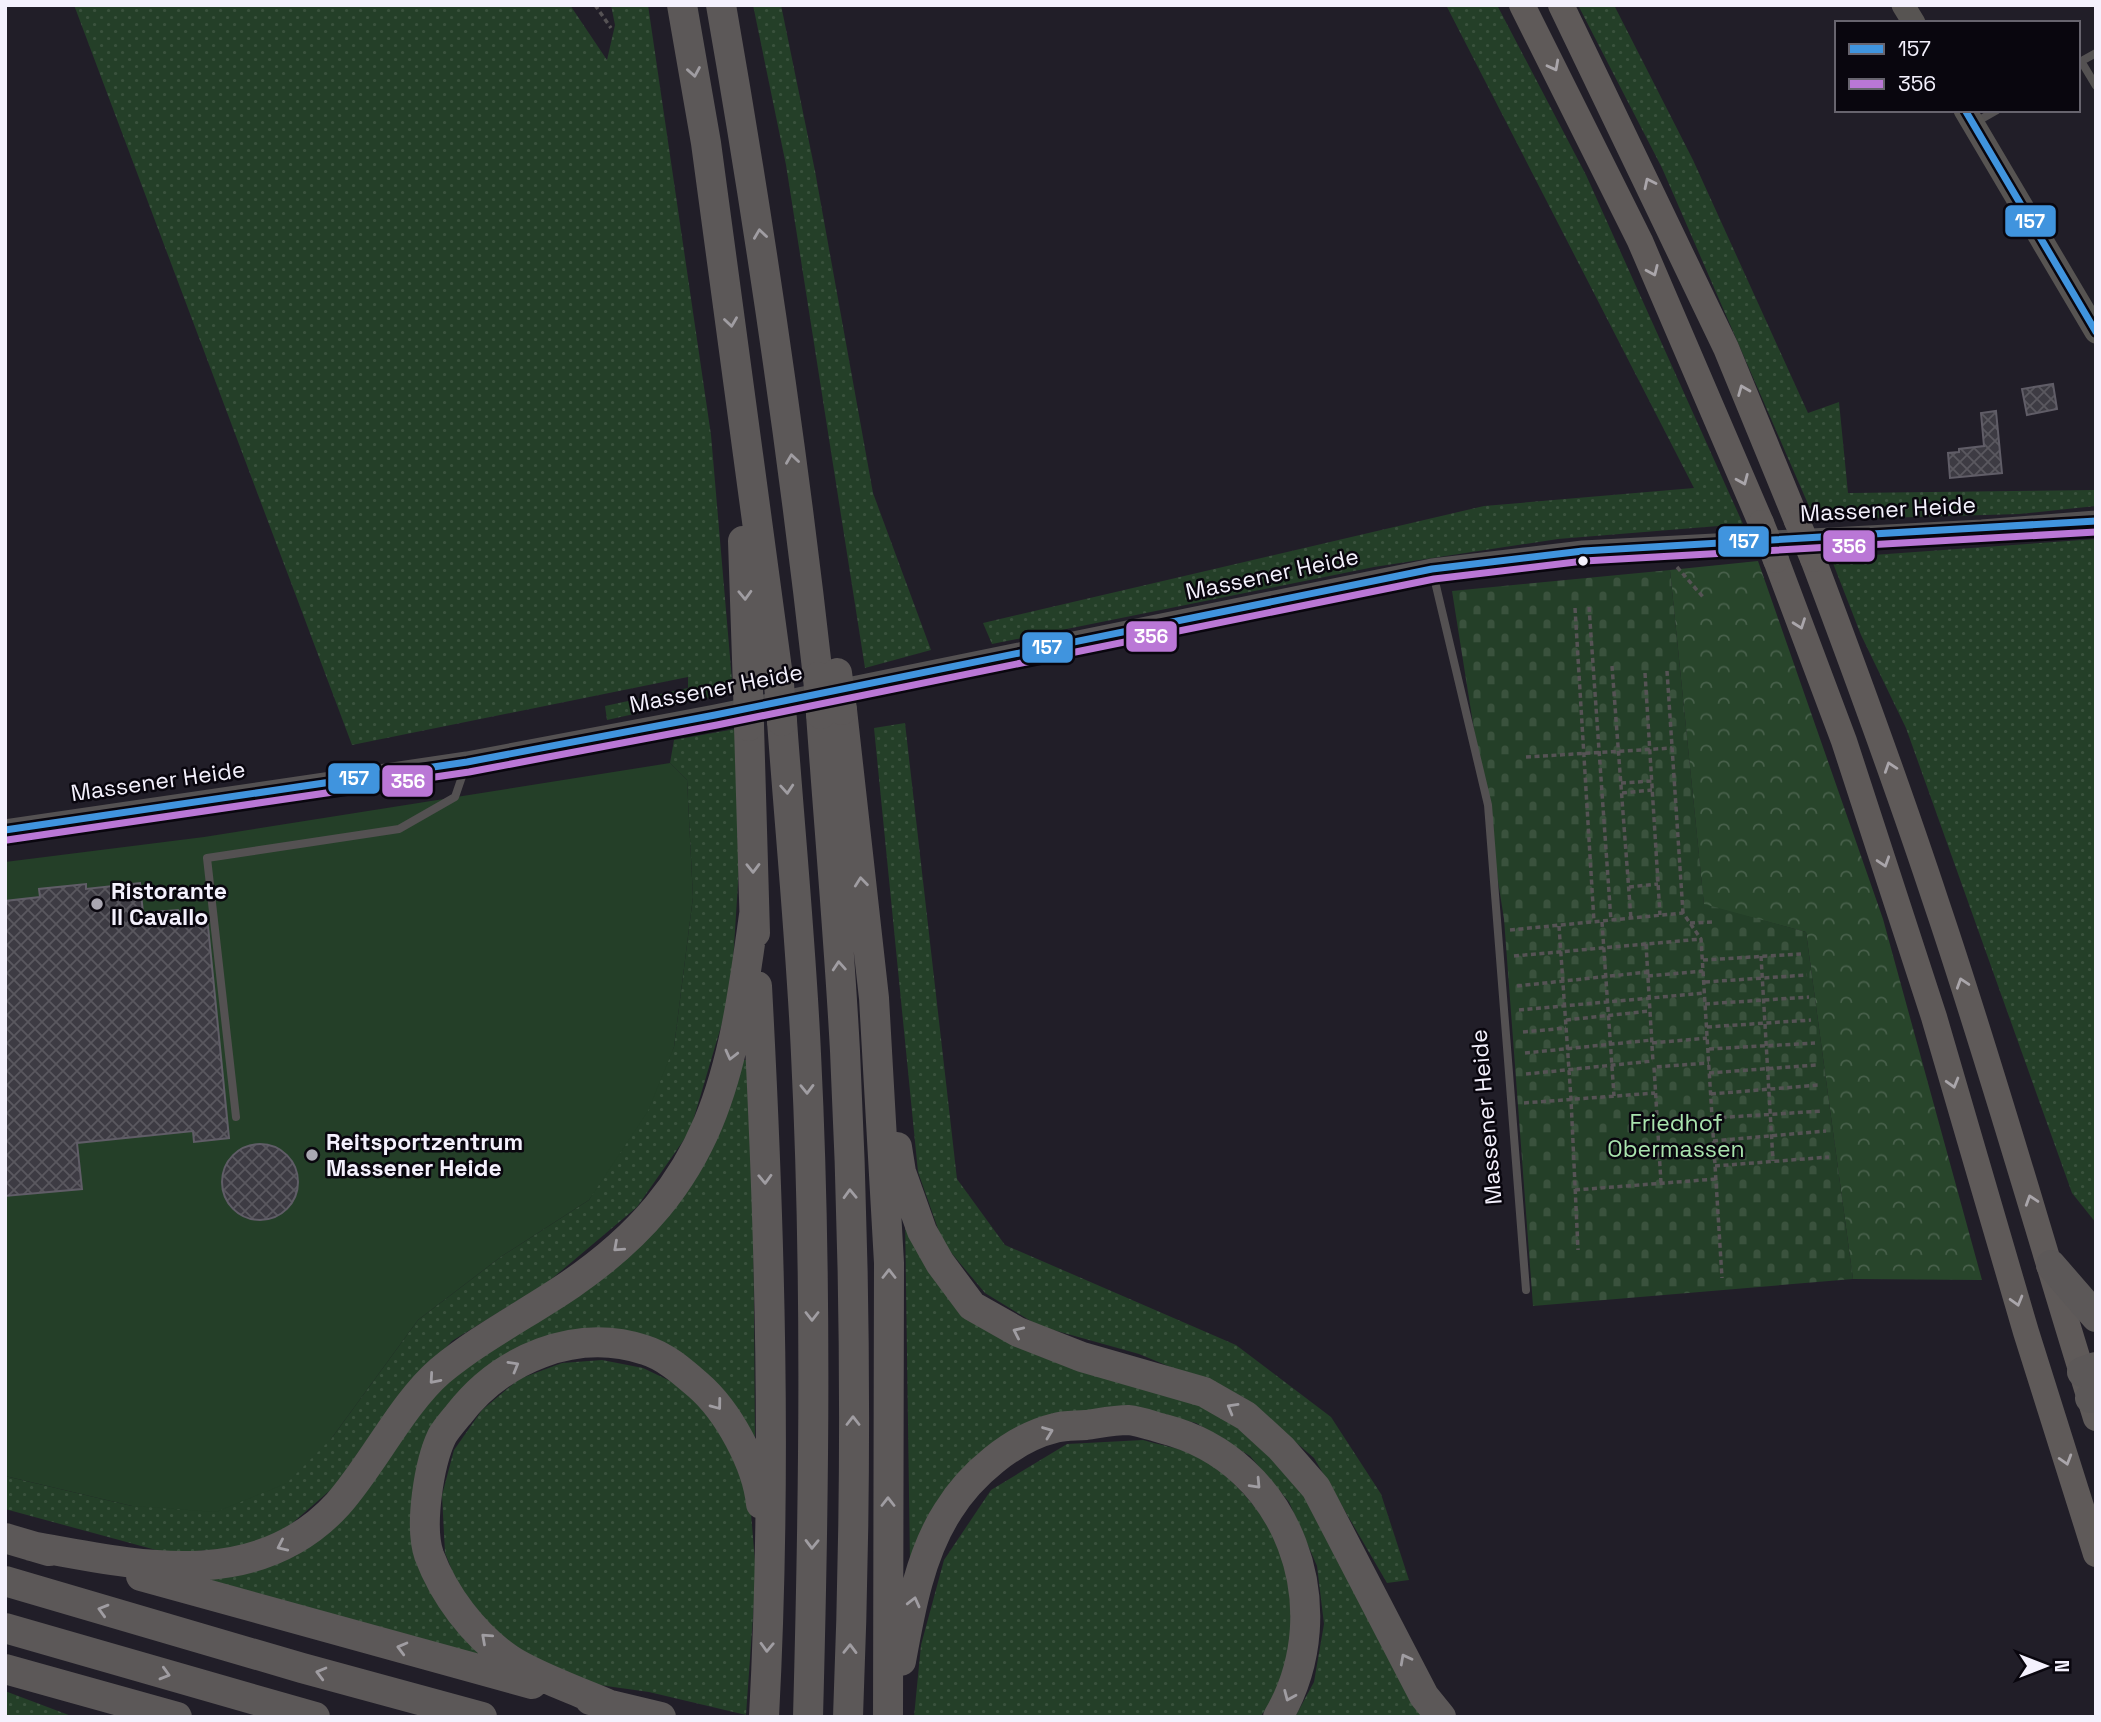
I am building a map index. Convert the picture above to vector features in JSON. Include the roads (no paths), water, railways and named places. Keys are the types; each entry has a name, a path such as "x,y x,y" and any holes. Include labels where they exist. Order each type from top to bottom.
{"highway":[{"path":"682,5 706,143 782,721 806,1054 813,1477 808,1716"},
{"path":"721,5 756,206 801,527 827,675 901,1172 922,1231 940,1263 972,1306 1018,1332 1082,1357 1204,1392 1246,1416 1281,1448 1317,1488 1424,1696 1441,1717"},
{"path":"742,404 754,915 762,1071 771,1381 769,1589 764,1711"},
{"path":"831,712 852,1260 854,1476 848,1717"},
{"path":"18,1542 142,1566 218,1566 251,1560 297,1539 337,1505 438,1374 483,1338 570,1284 617,1249 666,1198 699,1147 723,1088 739,1024 754,915"},
{"path":"874,998 890,1264 889,1717"},
{"path":"2051,1265 2096,1317"},
{"path":"610,1705 509,1659 476,1630 453,1602 428,1553 426,1490 443,1435 473,1395 514,1364 561,1345 601,1343 646,1350 682,1370 711,1396 738,1434 761,1499 769,1589"},
{"path":"889,1717 919,1580 947,1512 966,1487 1012,1448 1053,1428 1129,1420 1193,1436 1228,1459 1258,1483 1284,1523 1302,1575 1307,1623 1301,1665 1278,1717"},
{"path":"18,1542 661,1717"},
{"path":"5,1581 302,1668 482,1717"},
{"path":"5,1628 316,1717"},
{"path":"5,1669 105,1717"},
{"path":"5,1669 177,1717"}],"main road":[{"path":"1522,5 1640,241 1761,523 1844,741 1934,1017 2096,1554"},
{"path":"1561,5 1720,336 1813,559 1878,731 1937,904 2092,1390 2046,1395"},
{"path":"1903,5 1913,21"},
{"path":"1969,117 2096,332"}],"street":[{"name":"Massener Heide","path":"5,830 467,762 743,710 1433,569 1592,551 1982,530 2096,520"}],"lane":[{"path":"2096,53 2080,62 2096,86"},
{"path":"1969,117 1989,112"},
{"name":"Massener Heide","path":"1433,569 1488,805 1526,1290"},
{"path":"236,1117 207,858 399,829 455,797 467,762"}],"place":[{"name":"Ristorante Il Cavallo","path":"97,904"},
{"name":"Reitsportzentrum Massener Heide","path":"312,1155"}],"park label":[{"name":"Friedhof Obermassen","path":"1676,1136"}]}
